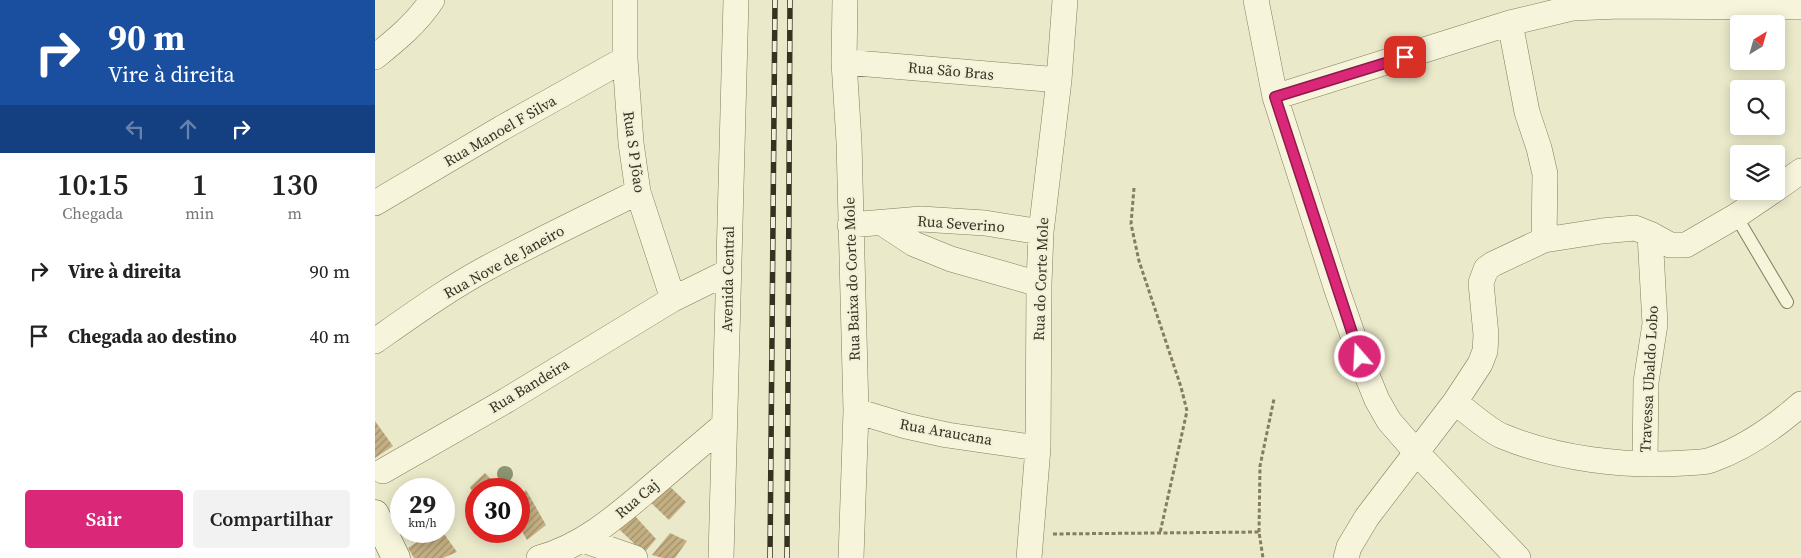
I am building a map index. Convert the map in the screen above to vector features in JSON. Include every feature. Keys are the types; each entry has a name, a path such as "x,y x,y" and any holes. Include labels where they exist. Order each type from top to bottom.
{"main road":[{"path":"375,514 396,558"}],"street":[{"path":"375,56 397,39 424,12 431,0"},
{"name":"Rua S P Jõao","path":"625,0 625,59 631,143 638,192 673,300"},
{"name":"Avenida Central","path":"721,558 736,0"},
{"name":"Rua Baixa do Corte Mole","path":"845,0 843,62 849,142 856,411 851,558"},
{"name":"Rua do Corte Mole","path":"1030,546 1038,448 1041,232 1059,80 1065,0"},
{"path":"1256,0 1275,97 1366,373 1377,400 1389,421 1417,453 1518,558"},
{"path":"1275,97 1510,23 1572,8 1620,3 1756,4 1801,7"},
{"path":"1510,23 1527,112 1545,174 1544,240"},
{"name":"Rua Manoel F Silva","path":"375,203 502,128 625,59"},
{"name":"Rua São Bras","path":"843,62 1059,80"},
{"path":"1785,183 1801,171"},
{"name":"Rua Nove de Janeiro","path":"375,341 427,304 486,268 638,192"},
{"path":"1346,558 1349,547 1367,517 1455,402 1480,364 1485,351 1486,335 1481,283 1483,275 1493,264 1544,240 1602,231 1635,228 1651,234 1670,245 1686,245 1760,200"},
{"name":"Rua Severino","path":"850,225 921,218 1041,232"},
{"path":"882,223 914,244 951,259 1039,284"},
{"name":"Travessa Ubaldo Lobo","path":"1645,463 1646,382 1655,324 1651,234"},
{"name":"Rua Bandeira","path":"383,471 507,400 673,300 728,272"},
{"path":"1455,402 1500,435 1539,448 1610,462 1664,464 1710,461 1750,442 1784,419 1801,404"},
{"name":"Rua Araucana","path":"856,411 947,436 1038,448"},
{"name":"Rua Caj","path":"539,558 556,554 583,540 617,516 725,424"},
{"path":"583,540 635,558"}],"lane":[{"path":"1736,216 1787,302"}],"path":[{"path":"1134,188 1131,224 1139,261 1181,387 1187,411 1160,533"},
{"path":"1263,558 1259,532 1260,466 1274,400"},
{"path":"1030,546 1160,533 1259,532"}],"building":[{"path":"375,421 393,446 375,458"},
{"path":"485,473 490,478 480,478"},
{"path":"666,483 686,502 669,520 648,500"},
{"path":"530,497 546,525 530,538"},
{"path":"635,516 656,539 644,553 619,529"},
{"path":"670,533 687,541 675,558 663,558 652,555"},
{"path":"416,543 451,543 457,552 443,558 414,558 408,548"}],"railway":[{"path":"770,558 775,0"},
{"path":"787,558 790,0"}],"route":[{"path":"1360,357 1275,97 1405,57"}]}
